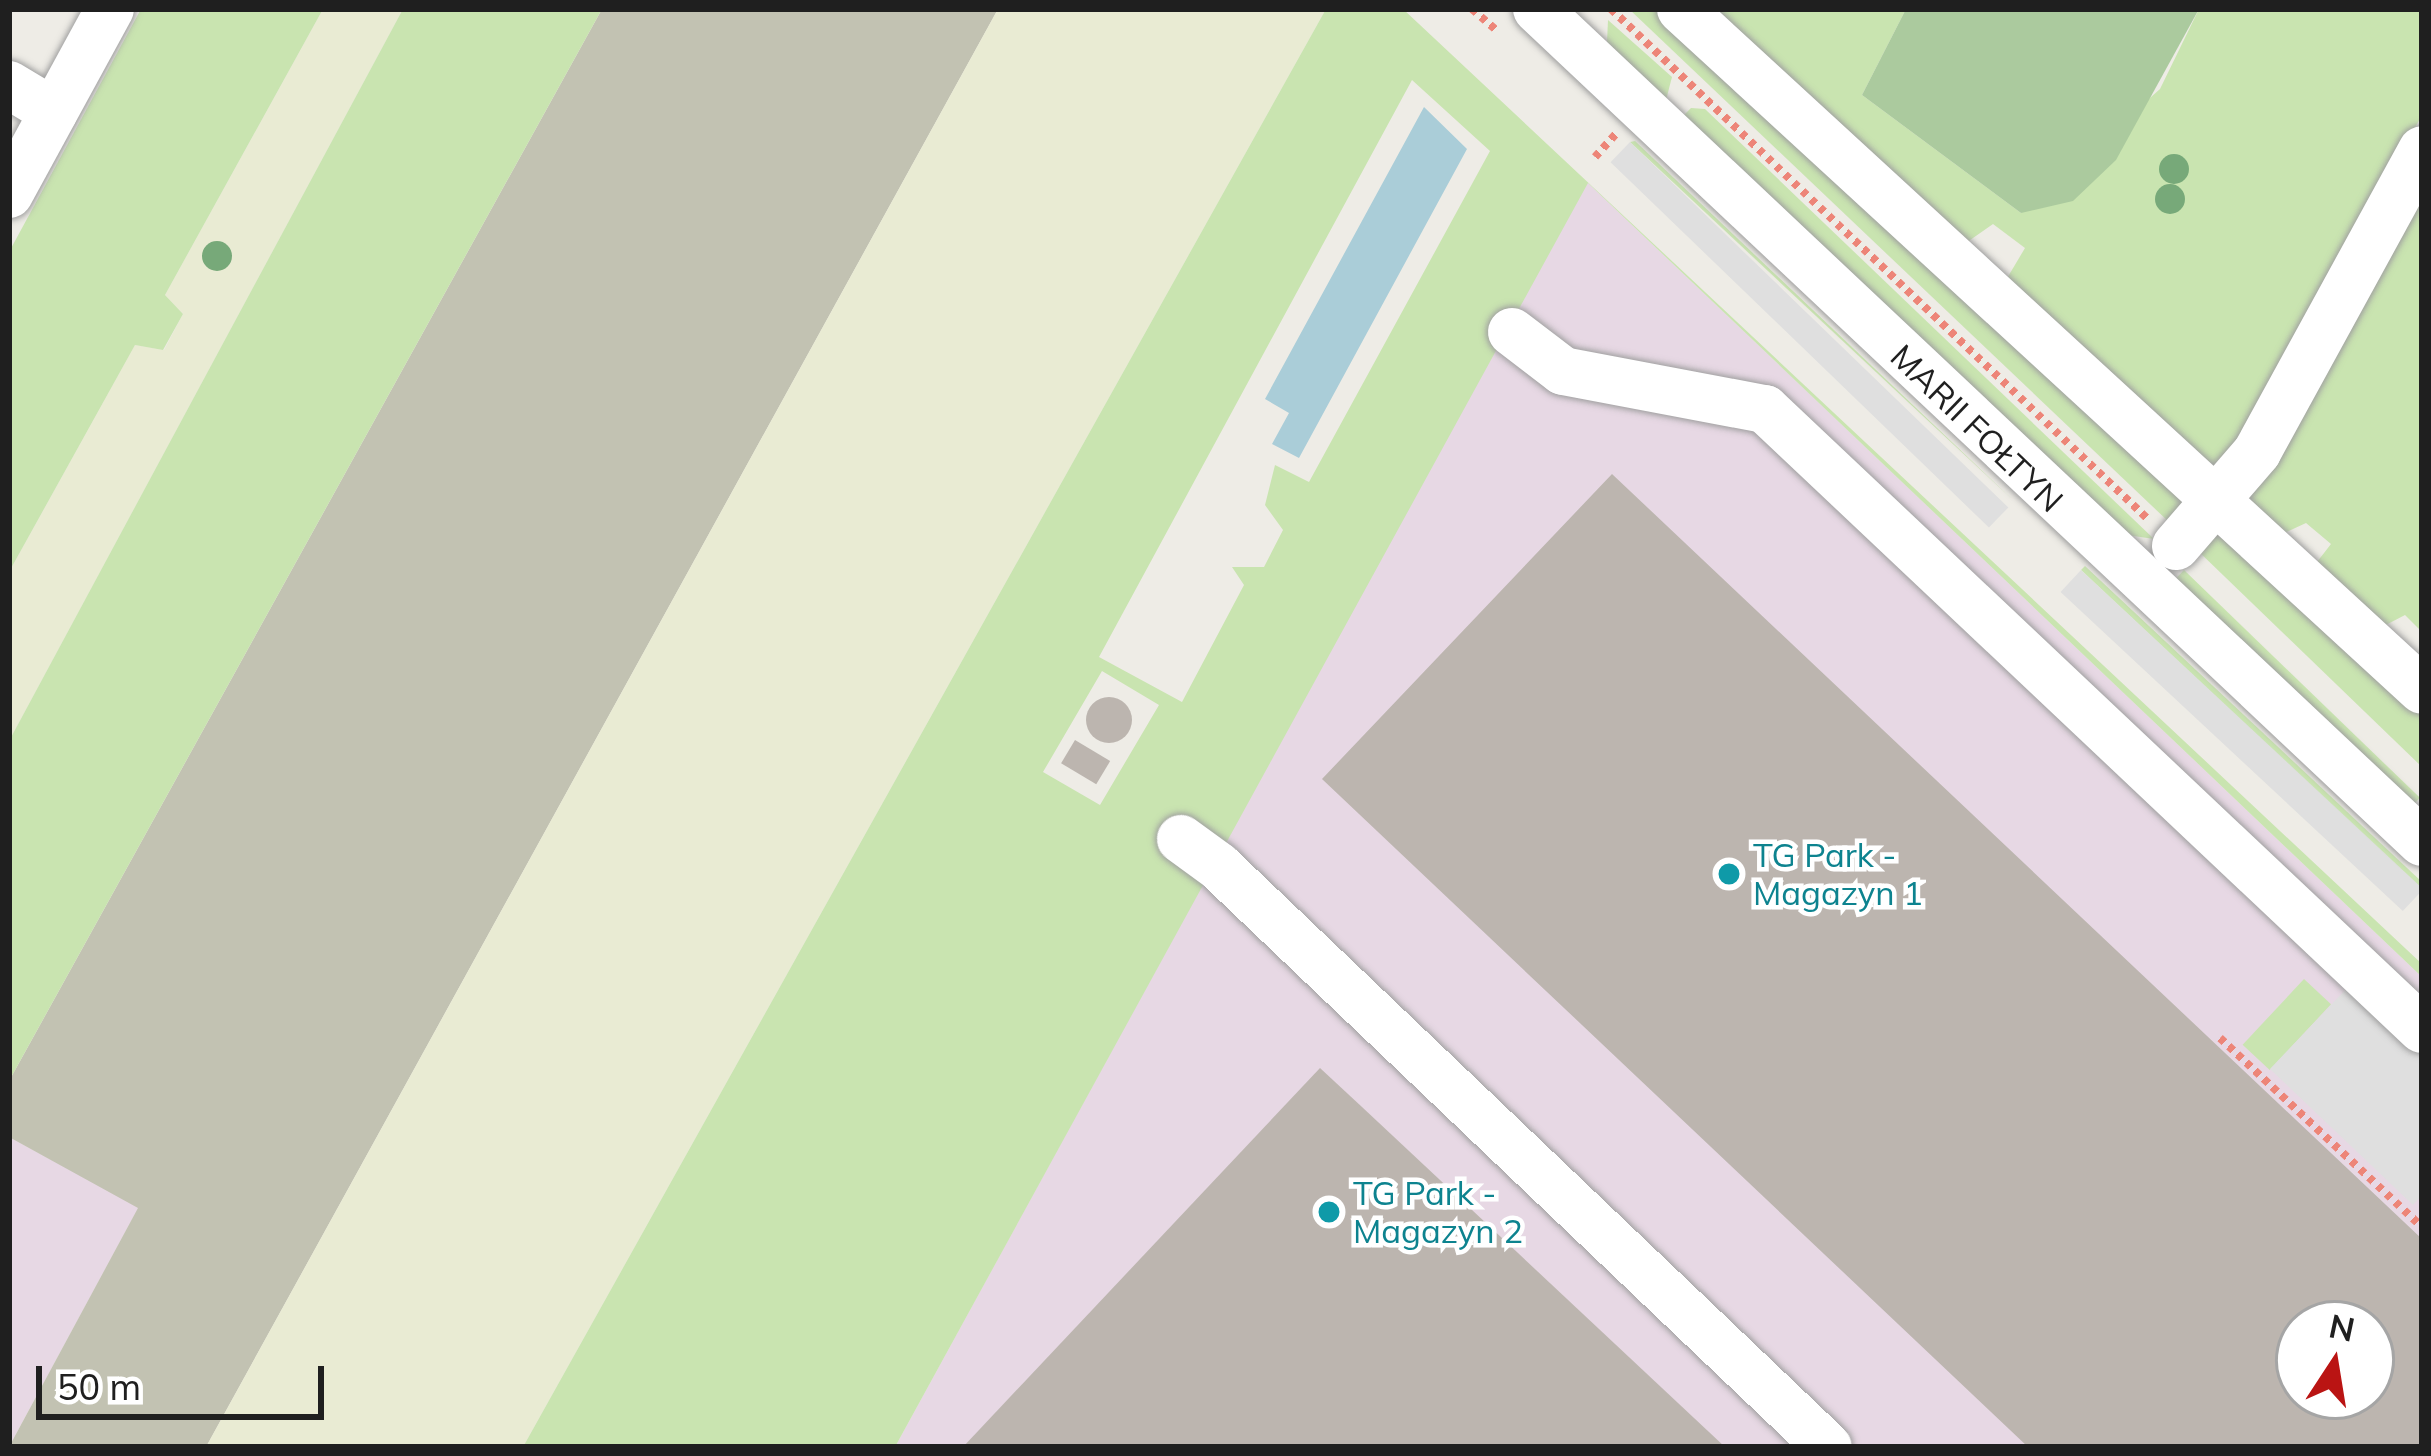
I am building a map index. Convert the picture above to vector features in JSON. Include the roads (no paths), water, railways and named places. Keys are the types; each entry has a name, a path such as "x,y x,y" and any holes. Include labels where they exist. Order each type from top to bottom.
{"street":[{"path":"9,194 110,9"},
{"path":"1681,9 2422,690"},
{"name":"MARII FOŁTYN","path":"1560,16 2422,842"},
{"path":"9,86 54,112"},
{"path":"2176,546 2257,452 2422,150"},
{"path":"1512,332 1563,371 1773,415 2422,1029"},
{"path":"1181,839 1828,1447"}],"water":[{"path":"1424,107 1467,149 1299,458 1272,444 1289,413 1265,399"}],"place":[{"name":"TG Park - Magazyn 1","path":"1729,874"},
{"name":"TG Park - Magazyn 2","path":"1329,1212"}]}
